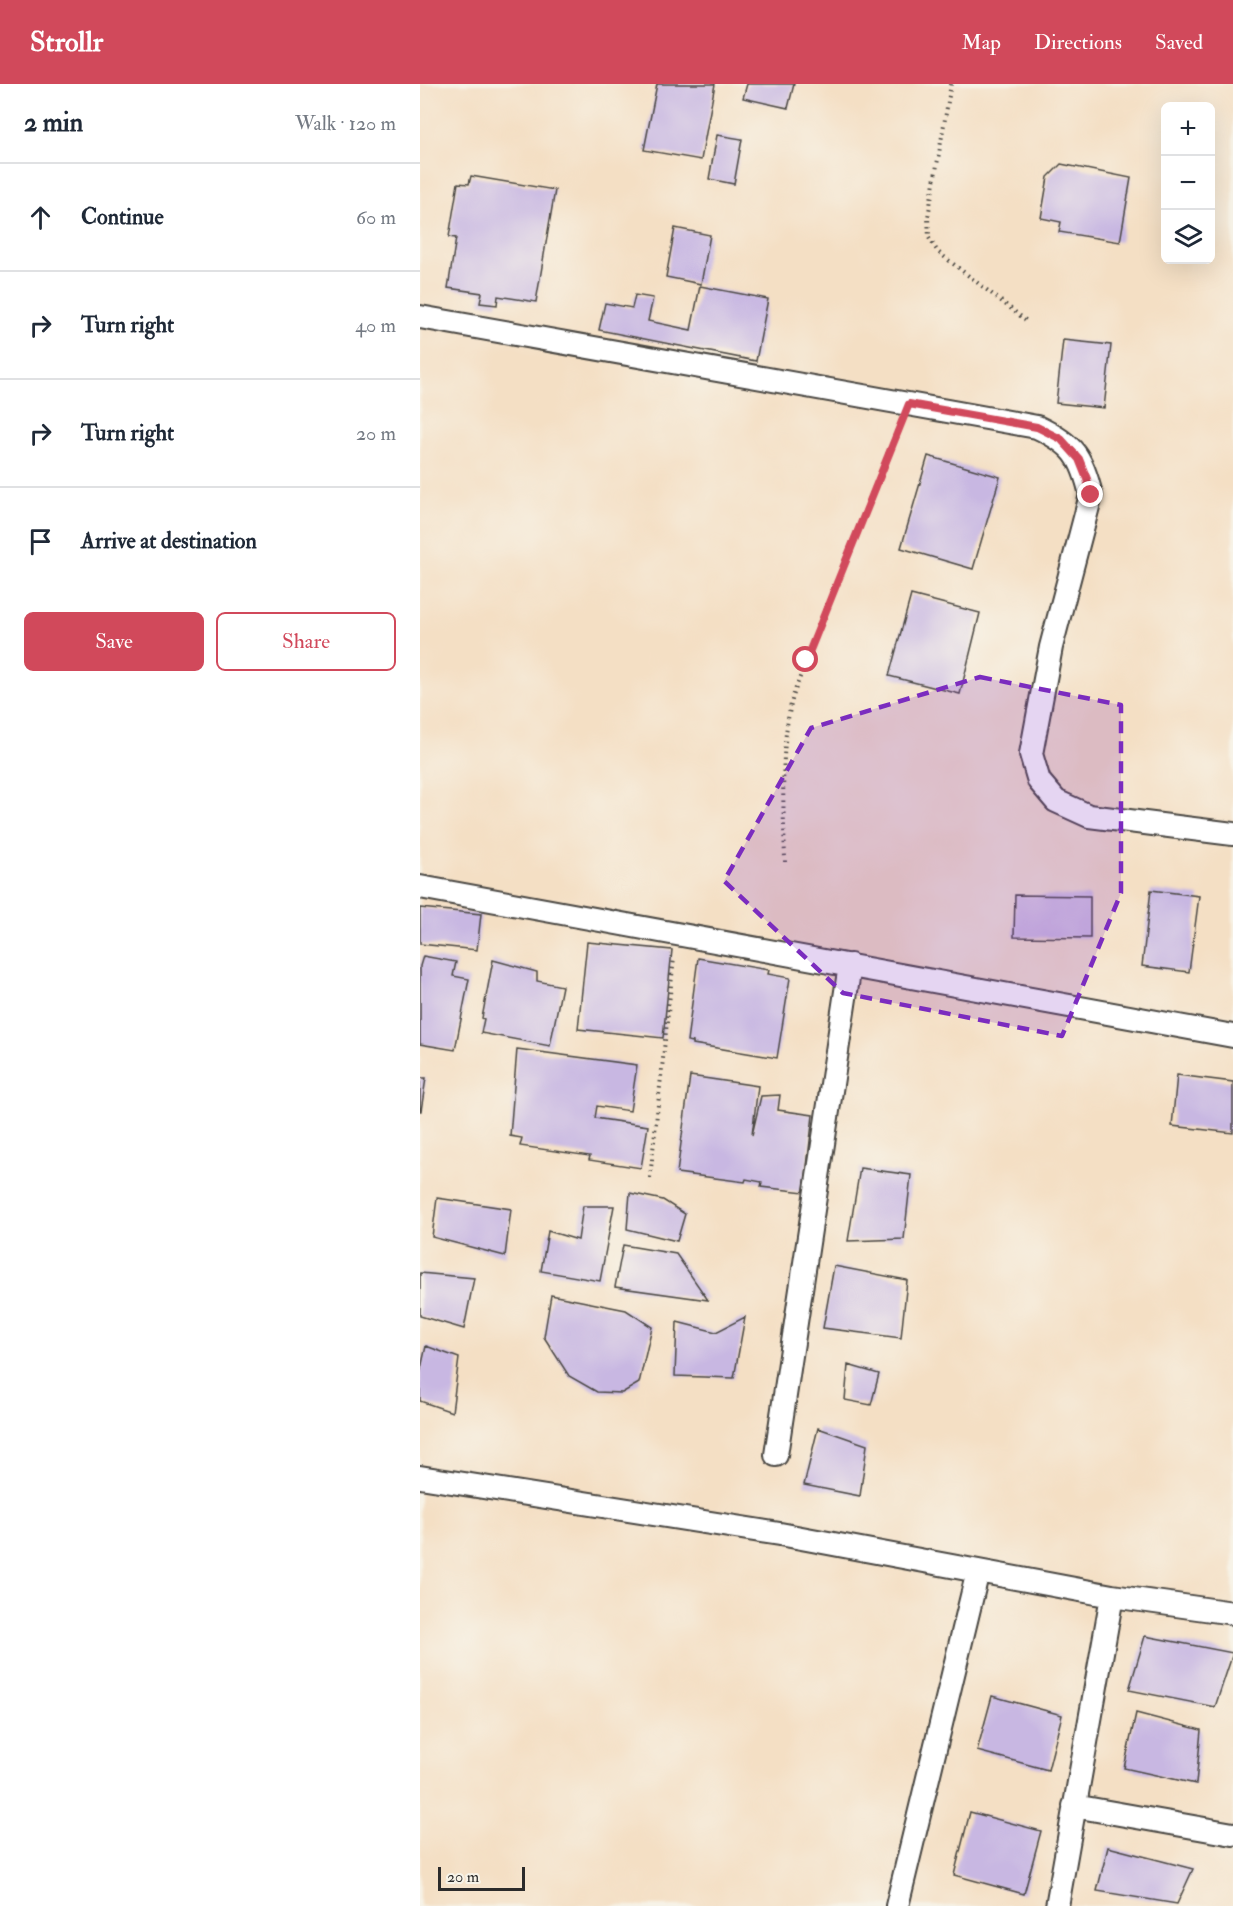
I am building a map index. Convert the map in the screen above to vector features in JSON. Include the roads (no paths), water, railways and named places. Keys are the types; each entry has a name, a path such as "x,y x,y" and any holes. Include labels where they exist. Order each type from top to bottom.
{"street":[{"path":"420,316 1037,427 1061,439 1079,459 1091,495 1051,647 1031,754 1039,782 1056,801 1089,816 1233,834"},
{"path":"420,887 1233,1036"},
{"path":"776,1455 850,965"},
{"path":"420,1477 780,1534 1112,1596 1233,1613"},
{"path":"897,1906 978,1571"},
{"path":"1057,1906 1112,1596"},
{"path":"1074,1806 1233,1834"}]}
